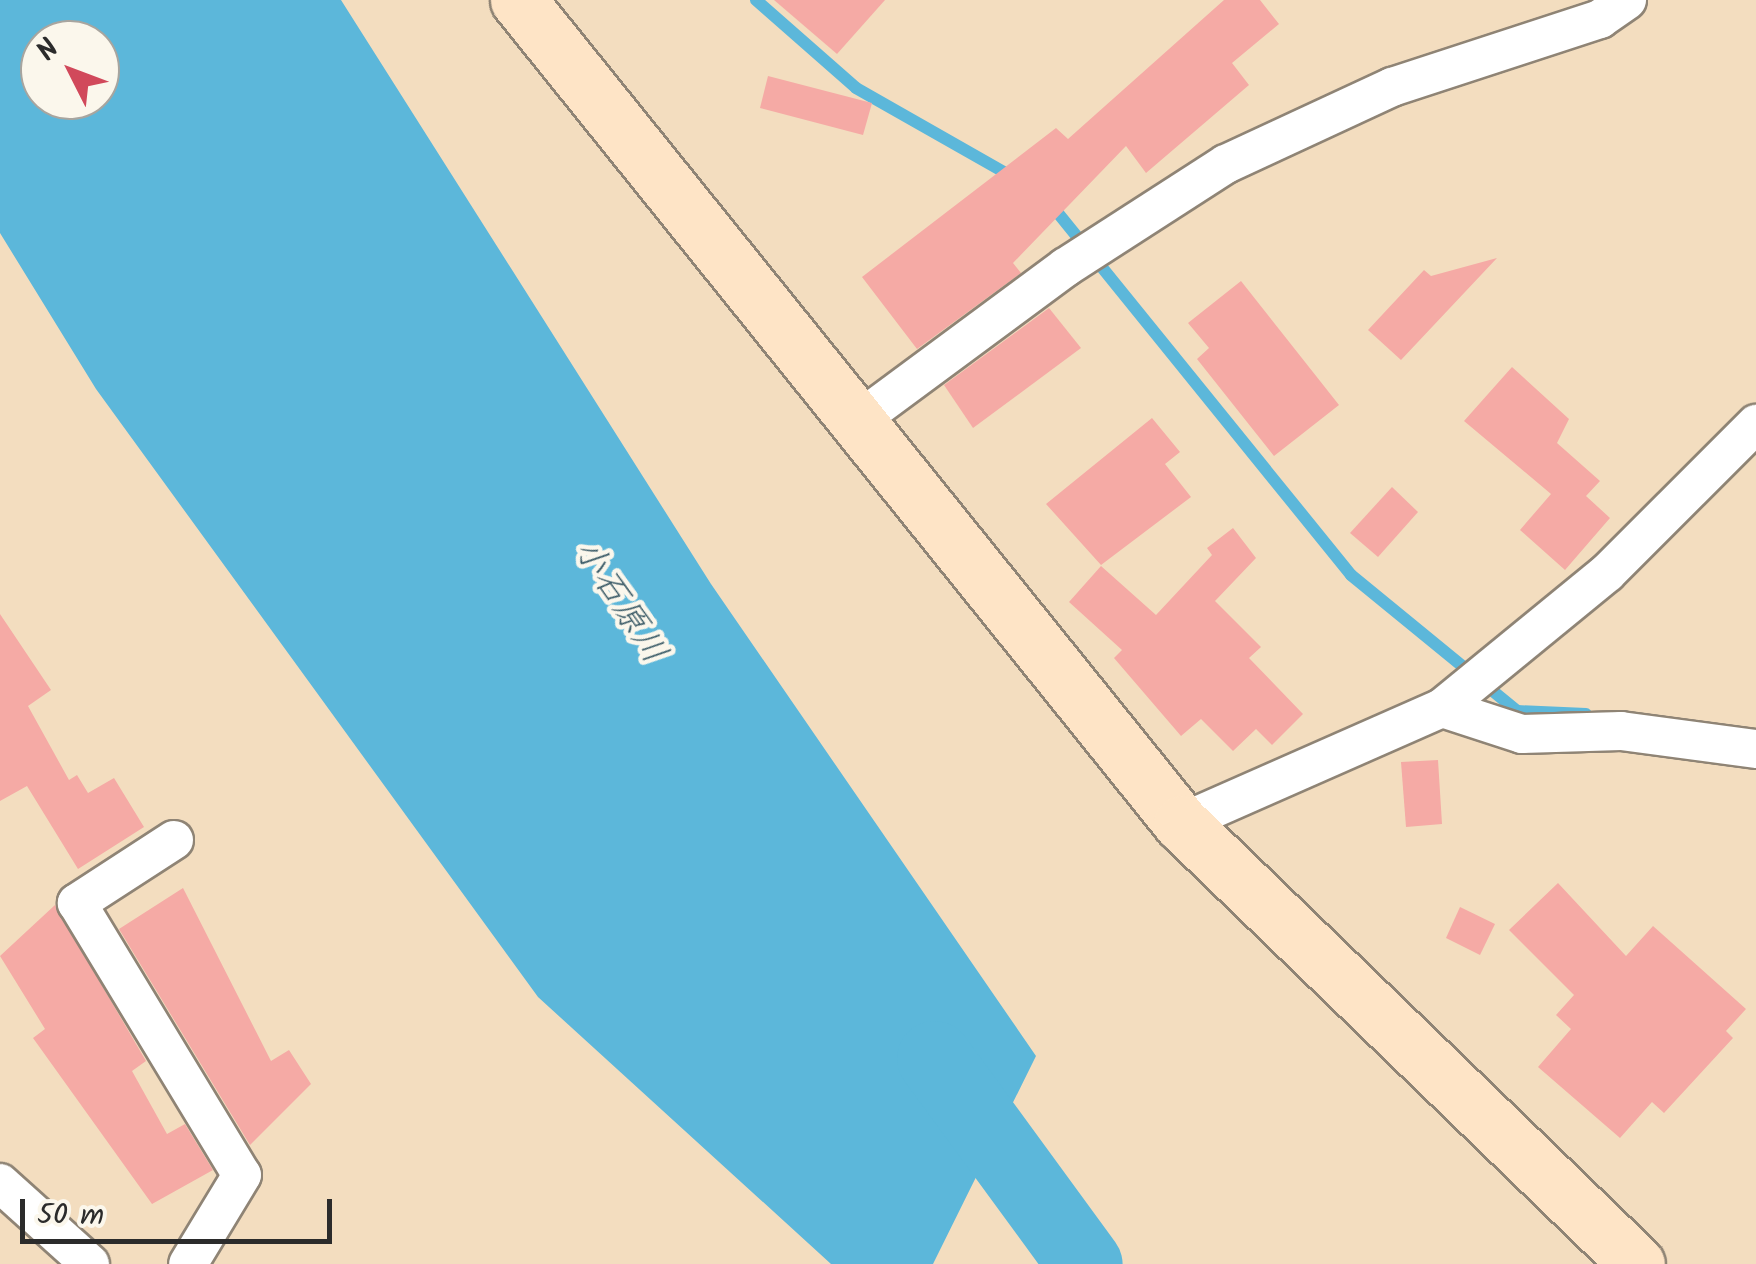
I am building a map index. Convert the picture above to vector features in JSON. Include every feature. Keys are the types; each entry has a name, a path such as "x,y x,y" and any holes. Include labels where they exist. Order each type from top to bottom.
{"street":[{"path":"518,0 1181,823 1637,1264"},
{"path":"855,423 1066,267 1226,164 1392,87 1600,6"},
{"path":"1181,823 1442,708 1607,573 1756,424"},
{"path":"1442,708 1522,734 1621,731 1756,749"},
{"path":"174,840 77,903 242,1175 188,1264"},
{"path":"0,1184 90,1264"}],"water":[{"path":"0,0 341,0 711,584 1036,1056 933,1264 831,1264 538,997 96,389 0,233"}],"building":[{"path":"774,0 885,0 837,54"},
{"path":"1224,0 1260,0 1279,24 1232,63 1249,85 1146,173 1126,146 1013,263 1021,273 917,349 862,277 1056,128 1068,139"},
{"path":"768,76 872,103 863,135 760,108"},
{"path":"1497,258 1401,360 1368,330 1424,270 1431,276"},
{"path":"1241,281 1339,405 1274,456 1197,359 1209,348 1188,323"},
{"path":"1049,308 1081,348 973,428 944,385"},
{"path":"1512,367 1569,419 1557,443 1600,481 1586,496 1610,518 1565,570 1520,530 1551,494 1464,421"},
{"path":"1152,418 1180,452 1165,464 1191,497 1101,565 1046,504"},
{"path":"1392,487 1418,512 1378,557 1350,533"},
{"path":"1233,528 1256,558 1215,601 1261,647 1249,658 1303,714 1272,745 1256,729 1233,751 1201,719 1181,736 1114,658 1122,650 1069,602 1101,566 1156,615 1212,555 1207,548"},
{"path":"0,614 51,690 28,706 69,780 77,775 88,793 114,778 144,827 78,869 27,786 0,801"},
{"path":"1438,760 1442,824 1406,827 1401,762"},
{"path":"1558,883 1626,956 1653,926 1746,1009 1726,1031 1733,1038 1664,1113 1652,1102 1620,1138 1538,1067 1571,1029 1556,1015 1574,995 1509,930"},
{"path":"183,888 271,1061 289,1050 311,1084 250,1145 119,929"},
{"path":"55,905 146,1061 132,1071 167,1134 185,1124 213,1170 152,1204 33,1038 45,1029 0,956"},
{"path":"1460,907 1495,924 1480,955 1446,938"}],"waterway":[{"path":"756,0 856,88 1016,179"},
{"path":"1049,202 1351,575 1517,711 1586,714"},
{"name":"小石原川","path":"934,1058 1085,1264"}]}
